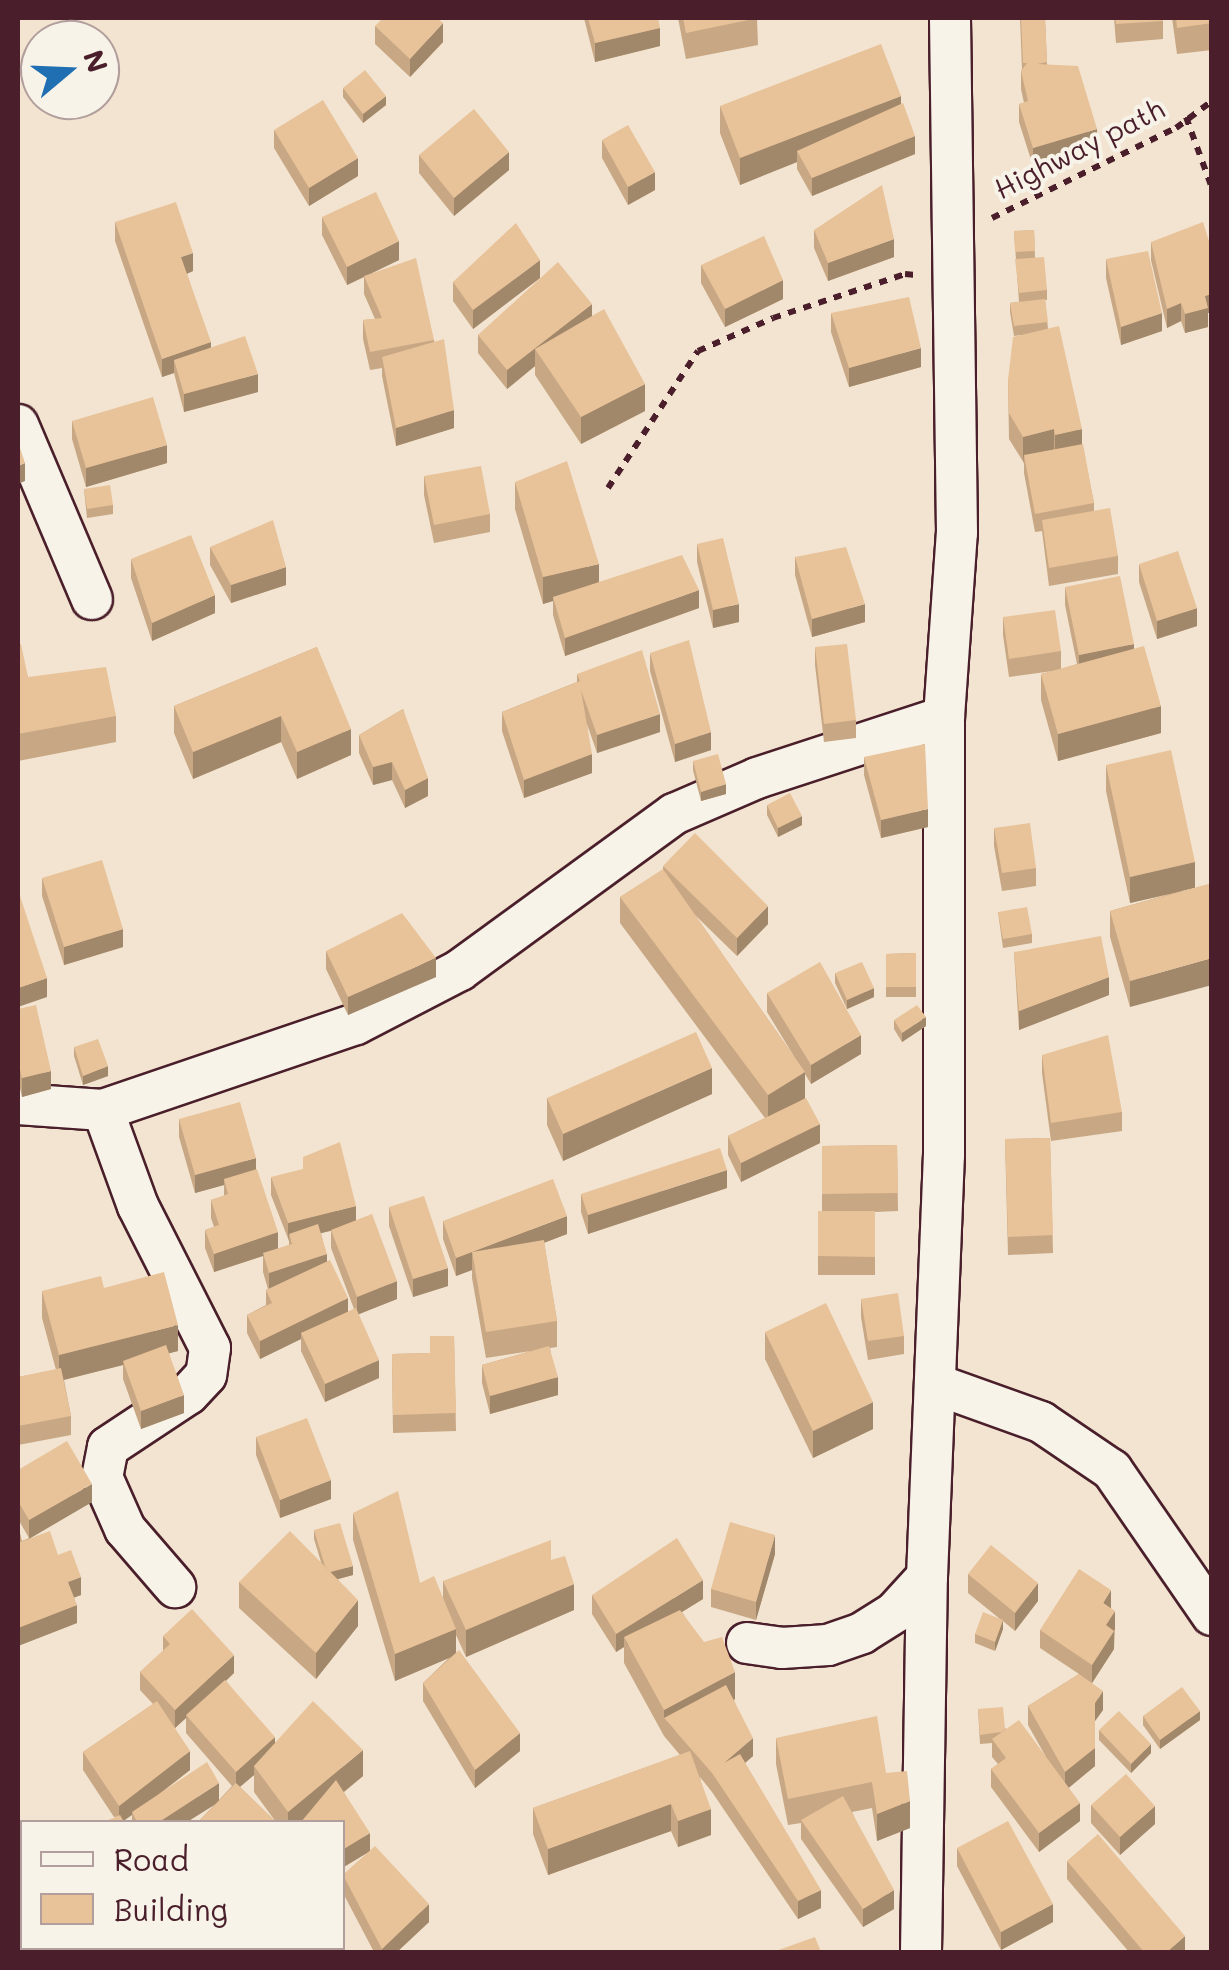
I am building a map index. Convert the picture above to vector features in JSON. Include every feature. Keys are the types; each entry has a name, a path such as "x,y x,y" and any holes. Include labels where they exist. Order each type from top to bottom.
{"street":[{"path":"921,1952 927,1577 944,1155 944,717 957,533 950,18"},
{"path":"18,425 92,599"},
{"path":"18,1104 103,1110 294,1046 397,1006 460,970 674,814 756,778 944,717"},
{"path":"103,1110 138,1206 210,1348 206,1375 188,1394 108,1447 102,1477 125,1529 174,1587"},
{"path":"935,1384 1042,1422 1112,1470 1212,1615"},
{"path":"747,1643 782,1648 828,1645 862,1634 894,1612 927,1577"}],"path":[{"name":"Highway path","path":"992,218 1176,128 1186,116 1212,101"},
{"name":"Highway path","path":"1186,116 1212,188"},
{"path":"608,488 698,351 772,318 906,274 953,276"}],"building":[{"path":"383,18 437,18 443,23 410,59 375,26"},
{"path":"588,18 658,18 660,28 595,43"},
{"path":"683,18 758,18 686,33"},
{"path":"1021,18 1045,18 1047,62 1037,64 1078,66 1097,129 1033,148 1019,104 1028,101 1021,71 1027,63 1023,63"},
{"path":"1115,18 1163,18 1163,21 1116,24"},
{"path":"1176,18 1212,18 1212,23 1177,28"},
{"path":"881,44 901,96 740,158 720,106"},
{"path":"365,70 386,96 363,114 343,88"},
{"path":"323,100 358,158 309,188 274,130"},
{"path":"903,103 915,136 812,178 797,151"},
{"path":"474,109 509,152 454,198 419,155"},
{"path":"628,125 655,172 628,187 602,140"},
{"path":"882,185 894,239 828,263 814,230"},
{"path":"376,192 399,241 347,267 322,217"},
{"path":"176,202 193,253 181,257 211,342 162,359 115,222"},
{"path":"1203,222 1212,251 1212,294 1205,296 1208,308 1185,314 1181,303 1167,309 1151,242"},
{"path":"516,223 540,260 473,310 453,282"},
{"path":"1034,230 1035,251 1015,252 1014,231"},
{"path":"764,236 783,280 725,309 701,265"},
{"path":"1148,251 1162,313 1121,327 1106,259"},
{"path":"1044,257 1047,290 1019,293 1015,259"},
{"path":"416,258 434,340 370,352 363,320 382,318 364,276"},
{"path":"558,262 592,304 507,370 478,335"},
{"path":"909,297 921,348 849,368 831,313"},
{"path":"1045,299 1048,322 1014,326 1010,303"},
{"path":"604,309 645,384 581,417 535,349"},
{"path":"1059,326 1082,429 1055,435 1054,429 1023,437 1009,413 1013,337"},
{"path":"245,336 258,374 184,394 174,360"},
{"path":"444,339 454,410 396,428 382,357"},
{"path":"153,397 167,445 86,468 72,421"},
{"path":"18,442 25,463 18,466"},
{"path":"1083,444 1094,503 1035,514 1024,455"},
{"path":"567,461 599,564 543,577 515,482"},
{"path":"481,466 490,514 434,525 424,476"},
{"path":"110,485 113,505 87,509 84,489"},
{"path":"1110,508 1118,556 1049,568 1042,520"},
{"path":"273,520 286,567 231,585 210,547"},
{"path":"191,535 215,595 152,623 131,559"},
{"path":"723,538 739,604 713,610 697,544"},
{"path":"846,547 865,604 812,619 795,557"},
{"path":"1178,551 1197,608 1157,621 1139,564"},
{"path":"682,555 699,590 565,638 553,597"},
{"path":"1120,576 1134,644 1079,655 1065,587"},
{"path":"1055,610 1061,651 1009,659 1003,617"},
{"path":"689,640 711,732 675,744 650,653"},
{"path":"18,644 28,677 106,667 116,716 18,734"},
{"path":"847,644 856,720 824,724 815,647"},
{"path":"1144,646 1161,706 1058,734 1041,674"},
{"path":"317,647 351,729 297,752 281,716 193,752 174,706"},
{"path":"642,650 660,714 597,735 581,690 592,754 524,780 502,712 580,681 577,674"},
{"path":"403,709 428,778 405,790 392,762 373,767 359,735"},
{"path":"925,744 928,809 881,820 864,757"},
{"path":"1171,750 1195,862 1130,877 1106,765"},
{"path":"718,754 726,784 701,792 693,761"},
{"path":"790,793 802,816 778,828 767,805"},
{"path":"1030,823 1036,868 1002,873 994,828"},
{"path":"695,833 768,906 737,938 663,866"},
{"path":"102,860 123,929 64,947 42,878"},
{"path":"663,869 805,1072 768,1095 620,897"},
{"path":"1212,883 1212,958 1130,981 1110,911"},
{"path":"18,890 47,978 18,988"},
{"path":"1027,907 1032,934 1003,939 998,912"},
{"path":"402,913 436,958 348,997 326,951"},
{"path":"1101,936 1109,977 1019,1011 1014,952"},
{"path":"916,953 916,987 886,987 886,954"},
{"path":"820,962 861,1035 811,1065 767,993"},
{"path":"862,962 874,988 847,1000 835,973"},
{"path":"36,1005 51,1071 22,1078 18,1061 18,1009"},
{"path":"917,1005 926,1017 902,1033 894,1020"},
{"path":"696,1032 712,1068 563,1134 547,1098"},
{"path":"1108,1035 1122,1112 1051,1123 1042,1055"},
{"path":"98,1039 108,1066 83,1076 74,1047"},
{"path":"806,1098 820,1124 741,1163 728,1136"},
{"path":"240,1102 256,1158 195,1175 179,1119"},
{"path":"1050,1138 1053,1235 1008,1237 1005,1139"},
{"path":"340,1142 356,1206 288,1223 271,1177 303,1169 303,1157"},
{"path":"897,1145 898,1193 822,1194 822,1146"},
{"path":"720,1148 727,1170 588,1215 581,1194"},
{"path":"257,1169 278,1232 214,1254 205,1230 219,1225 211,1200 228,1194 224,1179"},
{"path":"553,1179 567,1216 456,1258 443,1221"},
{"path":"424,1196 448,1268 413,1279 389,1207"},
{"path":"818,1211 875,1211 875,1257 818,1256"},
{"path":"372,1214 397,1281 357,1297 331,1230"},
{"path":"318,1224 327,1254 269,1273 263,1253 292,1244 289,1234"},
{"path":"544,1240 557,1321 486,1332 472,1252"},
{"path":"330,1260 348,1298 260,1341 247,1315 272,1303 266,1290"},
{"path":"164,1272 178,1325 59,1355 42,1291 101,1276 104,1288"},
{"path":"898,1293 904,1336 868,1341 861,1299"},
{"path":"826,1303 873,1402 813,1431 765,1332"},
{"path":"356,1308 379,1360 325,1384 301,1333"},
{"path":"430,1336 454,1336 456,1413 393,1415 392,1354 430,1353"},
{"path":"166,1345 184,1395 141,1411 123,1361"},
{"path":"549,1346 558,1377 490,1396 482,1365"},
{"path":"61,1368 71,1416 18,1426 18,1377"},
{"path":"307,1418 331,1480 280,1500 256,1437"},
{"path":"67,1441 92,1484 29,1520 18,1501 18,1470"},
{"path":"398,1491 420,1583 434,1576 456,1629 395,1654 353,1513"},
{"path":"730,1522 775,1535 756,1602 711,1589"},
{"path":"340,1523 353,1566 330,1572 314,1530"},
{"path":"50,1531 58,1555 71,1550 81,1577 68,1582 77,1605 18,1628 18,1543"},
{"path":"290,1531 358,1600 316,1653 239,1582"},
{"path":"677,1538 703,1580 616,1634 592,1595"},
{"path":"551,1540 551,1560 565,1556 574,1584 466,1630 443,1581"},
{"path":"991,1545 1038,1583 1015,1613 968,1574"},
{"path":"1079,1569 1111,1590 1103,1603 1115,1611 1106,1625 1114,1631 1092,1665 1040,1630"},
{"path":"192,1609 234,1655 175,1710 140,1672 170,1644 163,1636"},
{"path":"680,1610 704,1642 722,1637 735,1672 664,1710 624,1637"},
{"path":"983,1612 1003,1620 995,1642 975,1634"},
{"path":"459,1650 520,1733 475,1770 423,1683"},
{"path":"1079,1674 1103,1691 1095,1703 1095,1748 1065,1772 1028,1706"},
{"path":"225,1680 275,1737 236,1772 186,1715"},
{"path":"726,1685 753,1738 724,1763 740,1754 821,1890 798,1901 712,1773 664,1718"},
{"path":"1182,1687 1200,1711 1160,1740 1143,1716"},
{"path":"157,1701 190,1751 119,1806 83,1752"},
{"path":"313,1701 363,1750 288,1812 254,1766"},
{"path":"1003,1707 1005,1730 980,1735 978,1709"},
{"path":"1119,1711 1151,1744 1131,1764 1099,1730"},
{"path":"877,1716 886,1773 907,1771 910,1801 877,1814 872,1782 788,1799 776,1738"},
{"path":"1019,1720 1080,1803 1039,1833 991,1769 1006,1758 992,1739"},
{"path":"690,1751 711,1809 678,1821 671,1804 548,1849 533,1808"},
{"path":"207,1762 219,1783 162,1820 136,1820 132,1812"},
{"path":"1126,1774 1155,1806 1120,1837 1091,1805"},
{"path":"336,1780 370,1833 345,1848 345,1820 303,1820"},
{"path":"236,1783 274,1820 200,1820"},
{"path":"843,1796 894,1890 863,1909 801,1820"},
{"path":"1008,1821 1053,1904 1001,1932 957,1848"},
{"path":"1098,1834 1185,1936 1167,1952 1144,1952 1067,1861"},
{"path":"375,1846 429,1904 382,1949 345,1873"},
{"path":"815,1937 821,1952 773,1952"},
{"path":"221,1950 277,1950 276,1952"}]}
